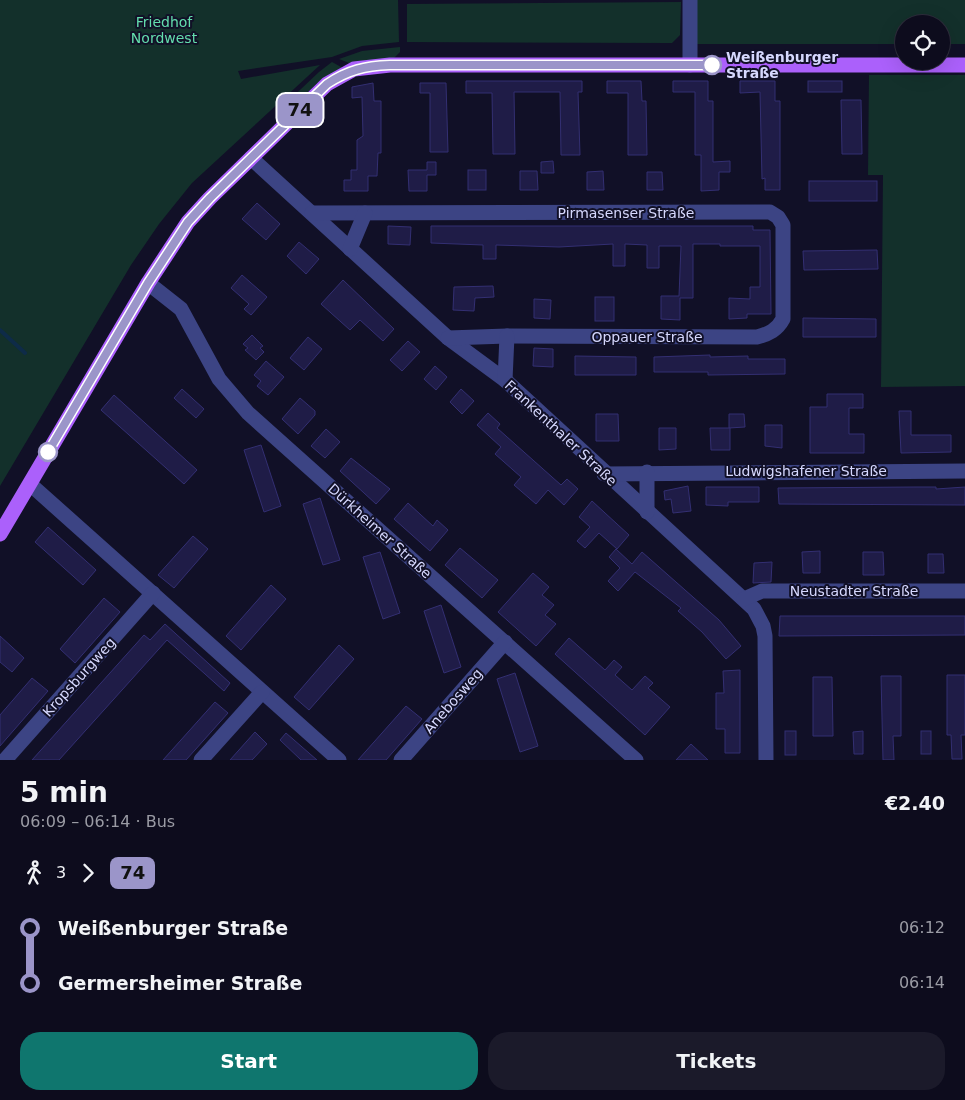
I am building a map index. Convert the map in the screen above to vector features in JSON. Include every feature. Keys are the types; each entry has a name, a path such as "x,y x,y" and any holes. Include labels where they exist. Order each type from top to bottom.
{"main road":[{"path":"0,534 148,283 188,222 210,198 327,84 354,68 365,66 965,65"}],"street":[{"path":"690,0 690,65"},
{"name":"Frankenthaler Straße","path":"251,158 448,338 505,380 604,474 744,599 760,618 765,636 766,760"},
{"name":"Pirmasenser Straße","path":"312,213 770,212 778,217 783,225 784,315 781,322"},
{"path":"350,249 365,213"},
{"name":"Dürkheimer Straße","path":"148,283 181,309 219,379 248,413 636,760"},
{"name":"Oppauer Straße","path":"448,338 507,336 758,337 774,330 781,322"},
{"path":"505,380 507,336"},
{"name":"Ludwigshafener Straße","path":"604,474 647,472 965,471"},
{"path":"647,472 647,512"},
{"path":"30,484 339,760"},
{"name":"Neustadter Straße","path":"744,599 762,591 965,591"},
{"name":"Kropsburgweg","path":"5,760 153,593"},
{"name":"Anebosweg","path":"401,760 505,642"},
{"path":"201,760 262,692"}],"green space":[{"name":"Friedhof Nordwest","path":"0,0 398,0 399,42 362,46 332,57 238,71 241,79 320,65 192,183 159,224 131,265 0,486"},
{"path":"695,0 965,0 965,44 950,44 950,15 895,15 895,44 695,44"},
{"path":"681,2 680,35 672,43 407,42 407,4"},
{"path":"400,47 400,52 394,58 354,65 339,59 362,51"},
{"path":"332,62 343,68 317,83 287,113 282,107"},
{"path":"869,75 965,75 965,386 881,387 883,175 868,175"}],"building":[{"path":"466,81 582,81 582,92 578,92 580,155 561,155 560,92 514,92 515,154 493,154 492,93 466,93"},
{"path":"607,81 641,81 642,101 646,101 647,155 628,155 628,93 607,93"},
{"path":"673,81 708,81 708,101 713,101 713,162 730,161 730,172 719,172 719,190 701,191 701,155 695,155 695,92 673,92"},
{"path":"740,81 775,81 775,101 780,101 780,190 765,190 765,178 762,179 760,92 740,93"},
{"path":"808,81 842,81 842,92 808,92"},
{"path":"373,83 374,101 381,101 381,153 378,153 377,176 368,176 368,191 344,191 344,180 351,180 351,170 357,170 357,140 363,136 362,97 352,98 352,87"},
{"path":"420,83 446,83 448,152 430,152 430,93 420,93"},
{"path":"841,100 861,100 862,154 842,154"},
{"path":"553,161 554,173 541,173 541,162"},
{"path":"427,162 436,162 436,175 427,175 427,191 409,191 408,170 427,170"},
{"path":"468,170 486,170 486,190 468,190"},
{"path":"520,171 537,171 538,190 520,190"},
{"path":"603,171 604,190 587,190 587,172"},
{"path":"647,172 662,172 663,190 647,190"},
{"path":"809,181 877,181 877,201 809,201"},
{"path":"257,203 280,224 266,240 242,219"},
{"path":"388,226 411,227 410,245 388,244"},
{"path":"431,226 753,226 753,230 770,230 771,314 747,314 747,318 729,319 729,298 750,299 750,287 760,287 760,246 693,244 693,298 680,298 680,320 661,319 661,296 679,296 681,246 659,246 659,268 647,268 647,245 625,244 625,266 613,266 613,244 559,247 496,245 496,259 483,259 483,245 431,243"},
{"path":"299,242 319,259 306,274 287,256"},
{"path":"877,250 878,269 804,270 803,251"},
{"path":"242,275 267,297 251,315 244,309 249,304 231,288"},
{"path":"343,280 394,329 383,341 360,320 350,330 321,304"},
{"path":"493,286 494,297 475,298 474,311 453,310 454,287"},
{"path":"595,297 614,297 614,321 595,321"},
{"path":"534,299 551,300 550,319 534,318"},
{"path":"803,318 876,319 876,337 803,337"},
{"path":"252,335 263,346 260,348 264,352 256,360 245,350 248,348 243,344"},
{"path":"308,337 322,349 304,370 290,358"},
{"path":"408,341 420,352 402,371 390,360"},
{"path":"534,348 553,349 553,367 533,366"},
{"path":"710,355 710,357 748,356 748,359 785,359 785,374 708,375 708,372 654,372 654,357"},
{"path":"575,356 636,357 636,375 575,375"},
{"path":"266,361 284,377 268,395 257,386 261,381 254,375"},
{"path":"435,366 447,377 436,390 424,379"},
{"path":"182,389 204,409 196,418 174,398"},
{"path":"461,389 474,401 462,414 450,402"},
{"path":"827,394 863,394 863,408 849,408 849,434 864,434 864,453 810,453 810,407 827,407"},
{"path":"114,395 197,470 184,484 101,410"},
{"path":"300,398 315,411 315,415 298,434 282,419"},
{"path":"899,411 911,411 911,435 951,435 951,452 901,453"},
{"path":"488,413 500,424 497,428 561,485 567,479 578,489 564,505 548,490 536,504 514,485 521,477 495,454 501,447 477,425"},
{"path":"596,414 618,414 619,441 596,441"},
{"path":"729,414 744,414 745,427 729,428"},
{"path":"765,425 782,425 782,448 765,446"},
{"path":"659,428 676,428 676,449 659,450"},
{"path":"710,428 730,428 730,450 711,450"},
{"path":"326,429 340,442 325,458 311,446"},
{"path":"261,445 281,506 264,512 244,450"},
{"path":"351,458 390,489 376,504 340,471"},
{"path":"688,486 691,511 673,513 671,499 665,500 664,491"},
{"path":"706,487 759,487 759,502 728,502 728,506 706,505"},
{"path":"936,487 936,489 965,487 965,505 779,504 778,488"},
{"path":"320,498 340,560 323,565 303,504"},
{"path":"592,501 629,535 617,549 599,533 585,548 577,541 590,527 579,517"},
{"path":"408,503 433,526 437,520 448,530 430,551 394,519"},
{"path":"48,527 96,570 83,585 35,542"},
{"path":"193,536 208,549 174,588 158,575"},
{"path":"460,548 498,580 482,598 445,565"},
{"path":"616,549 632,564 642,552 719,620 741,646 726,659 702,632 678,611 681,608 635,572 618,591 608,581 620,568 609,557"},
{"path":"820,551 820,573 803,573 802,552"},
{"path":"380,552 400,613 383,619 363,557"},
{"path":"863,552 883,552 884,575 863,575"},
{"path":"928,554 943,554 944,573 928,573"},
{"path":"772,562 771,582 753,583 754,563"},
{"path":"533,573 549,587 542,595 554,605 545,615 556,624 536,646 498,612"},
{"path":"271,585 286,599 241,650 226,636"},
{"path":"104,598 120,612 75,663 60,649"},
{"path":"441,605 461,667 444,673 424,611"},
{"path":"780,616 965,616 965,635 779,636"},
{"path":"165,624 230,683 224,691 167,640 59,760 32,760 144,635 150,640"},
{"path":"0,636 24,658 12,672 0,662"},
{"path":"569,638 605,670 614,660 622,667 615,675 632,690 645,676 653,683 648,688 670,707 645,735 555,654"},
{"path":"339,645 354,659 309,710 294,697"},
{"path":"740,670 740,753 725,753 725,729 716,729 716,693 724,693 723,671"},
{"path":"515,673 538,746 520,752 497,679"},
{"path":"947,675 965,675 965,735 961,735 962,759 952,759 951,735 947,735"},
{"path":"881,676 901,676 901,736 893,736 894,760 883,760"},
{"path":"813,677 832,677 833,736 813,736"},
{"path":"32,678 48,691 0,746 0,715"},
{"path":"215,702 228,713 195,750 186,760 163,760"},
{"path":"406,706 422,719 386,760 358,760"},
{"path":"785,731 796,731 796,755 785,755"},
{"path":"863,731 863,754 854,754 853,732"},
{"path":"921,731 931,731 931,754 921,754"},
{"path":"255,732 267,744 252,760 230,760"},
{"path":"286,733 317,760 301,760 280,740"},
{"path":"691,744 708,760 676,760"}],"waterway":[{"path":"0,330 25,353"}],"bus line":[{"name":"74","path":"48,452 148,283 188,222 210,198 327,84 339,76 354,68 390,65 712,65"}],"place":[{"name":"Weißenburger Straße","path":"712,65"}]}
